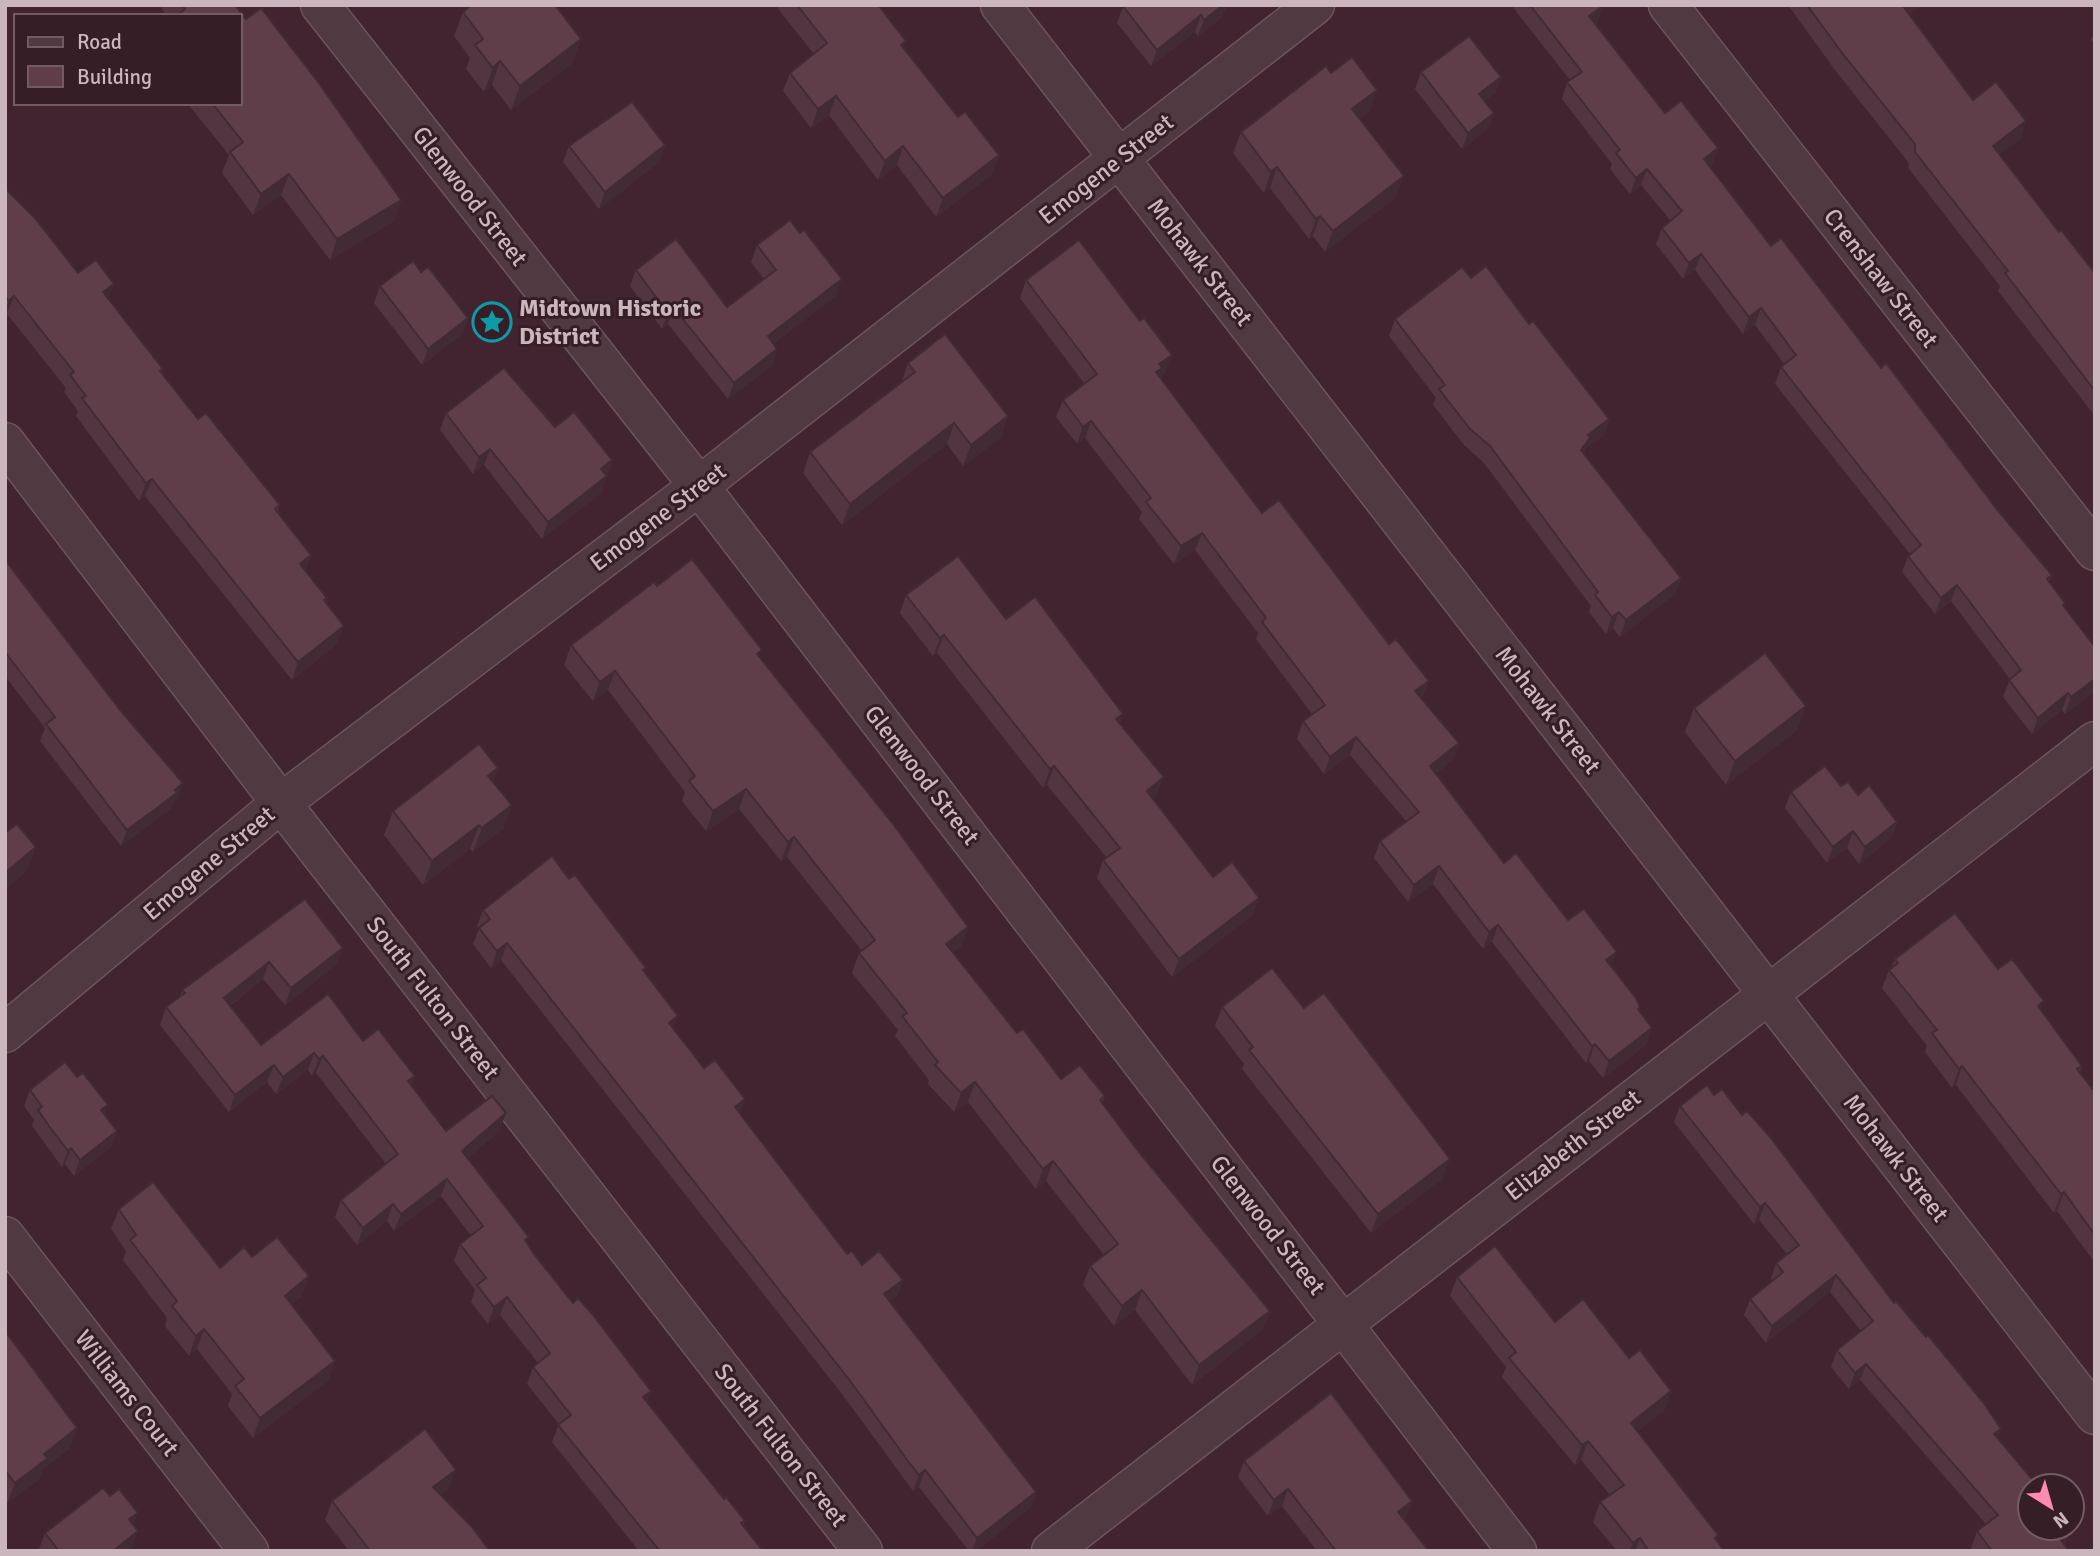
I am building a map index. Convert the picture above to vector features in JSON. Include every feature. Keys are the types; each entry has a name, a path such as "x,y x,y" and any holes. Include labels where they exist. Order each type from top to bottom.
{"street":[{"name":"Glenwood Street","path":"320,5 699,486 1517,1551"},
{"name":"Mohawk Street","path":"1000,5 2095,1415"},
{"name":"Emogene Street","path":"5,1033 281,803 699,486 1315,5"},
{"name":"Crenshaw Street","path":"1668,5 2095,551"},
{"name":"South Fulton Street","path":"5,442 281,803 863,1551"},
{"name":"Elizabeth Street","path":"1051,1551 2095,741"},
{"name":"Williams Court","path":"5,1236 249,1551"}],"building":[{"path":"182,5 235,5 246,19 261,8 318,82 401,200 337,239 289,174 261,194 230,152 243,142 214,105 242,105 242,14 179,14 185,9"},
{"path":"471,5 555,5 581,39 520,86 500,61 493,68 475,45 483,39 463,12"},
{"path":"797,5 878,5 906,41 901,45 958,117 965,112 999,155 943,198 903,146 885,161 836,96 818,109 790,73 827,43"},
{"path":"1223,5 1204,20 1201,15 1157,50 1123,6"},
{"path":"1530,5 1603,6 1589,16 1665,113 1681,101 1718,148 1704,159 1771,246 1781,238 1881,368 1886,363 1999,512 2052,575 2047,579 2095,647 2095,679 2071,697 2068,693 2038,718 2009,680 2021,670 1957,585 1941,598 1908,556 1921,545 1781,367 1796,355 1761,308 1749,317 1701,254 1689,263 1662,228 1682,211 1647,169 1636,178 1616,153 1620,150 1567,82 1582,72"},
{"path":"1807,5 1904,5 1973,100 1996,82 2026,121 1993,146 2059,232 2061,230 2095,273 2095,391 2005,273 2008,271 1915,152 1915,144"},
{"path":"1469,36 1501,77 1479,94 1494,113 1468,133 1421,72"},
{"path":"1352,57 1377,90 1352,109 1404,176 1333,231 1320,216 1316,219 1277,167 1271,172 1241,132 1326,66 1331,73"},
{"path":"632,102 665,145 605,192 569,146"},
{"path":"5,188 34,217 78,273 96,260 114,284 103,292 163,369 160,371 198,419 206,413 280,505 275,509 311,555 300,564 327,598 324,600 344,626 298,662 152,479 146,483 82,398 86,396 70,375 74,372 14,296 9,301 5,296"},
{"path":"790,220 800,233 804,230 842,279 768,336 777,349 734,383 674,308 668,313 636,270 676,239 727,307 776,270 757,245"},
{"path":"1079,240 1140,321 1144,318 1172,355 1159,364 1162,368 1156,372 1262,513 1279,500 1389,644 1396,639 1429,681 1415,691 1459,743 1430,766 1504,863 1516,853 1568,920 1584,909 1617,952 1606,960 1636,998 1640,1007 1638,1009 1652,1028 1609,1061 1595,1044 1592,1046 1498,925 1489,932 1439,866 1414,885 1380,841 1419,812 1356,737 1330,757 1303,721 1325,705 1262,622 1266,618 1202,533 1181,546 1146,502 1151,498 1091,421 1083,427 1063,400 1097,374 1026,280"},
{"path":"413,261 421,272 428,267 468,318 428,349 380,286"},
{"path":"1486,266 1529,324 1533,321 1609,419 1588,435 1590,438 1581,450 1681,578 1626,620 1619,612 1612,617 1595,595 1598,592 1490,446 1470,429 1439,389 1445,385 1395,319 1462,267 1471,278"},
{"path":"945,334 1008,416 971,445 954,423 850,504 810,452 915,372 908,363"},
{"path":"504,368 555,427 574,412 612,460 601,469 607,476 548,522 490,449 479,457 446,413"},
{"path":"958,556 1006,619 1035,597 1123,714 1116,719 1164,777 1147,791 1213,877 1232,862 1259,898 1179,959 1103,860 1120,848 1054,766 1050,769 944,635 940,638 906,595"},
{"path":"692,559 762,650 757,654 893,824 968,927 946,944 1017,1033 1023,1029 1061,1079 1080,1065 1105,1096 1100,1100 1138,1151 1270,1311 1199,1365 1142,1290 1122,1306 1090,1266 1118,1244 1053,1161 1043,1169 975,1082 961,1093 935,1065 938,1062 902,1016 907,1013 859,953 875,940 794,837 788,842 746,789 713,811 689,781 695,776 615,671 600,682 571,645 654,582 657,586"},
{"path":"5,560 121,711 183,783 175,790 177,793 127,830 46,724 55,717 5,652"},
{"path":"1765,653 1806,706 1735,761 1694,708"},
{"path":"479,744 498,768 488,776 512,805 482,828 479,825 432,861 393,811"},
{"path":"1825,766 1841,786 1848,782 1858,795 1869,785 1897,822 1865,847 1853,831 1833,847 1791,792"},
{"path":"17,824 36,847 5,873 5,833"},
{"path":"552,856 569,879 575,875 646,968 643,970 678,1016 669,1023 704,1068 715,1060 745,1099 735,1107 847,1254 852,1251 862,1265 879,1251 903,1280 884,1294 1036,1492 977,1538 925,1470 919,1475 851,1382 507,943 497,951 479,928 490,919 483,910"},
{"path":"305,899 343,948 291,988 269,962 224,998 261,1045 328,994 363,1041 378,1029 415,1076 408,1081 446,1131 492,1096 506,1113 462,1151 529,1237 525,1240 534,1254 573,1303 578,1298 593,1315 651,1391 643,1397 724,1499 726,1497 745,1521 741,1523 763,1551 658,1551 558,1425 571,1415 533,1367 550,1353 507,1297 494,1307 477,1285 486,1278 460,1244 483,1226 447,1179 401,1214 393,1204 363,1228 341,1200 398,1154 323,1056 319,1059 314,1053 283,1077 274,1065 235,1095 166,1007 185,993 182,990"},
{"path":"1955,913 1998,969 2012,959 2044,1001 2038,1006 2082,1066 2077,1069 2095,1092 2095,1235 2064,1192 2061,1194 1962,1066 1959,1069 1932,1033 1937,1030 1889,970 1898,963 1895,959"},
{"path":"1272,968 1304,1008 1324,993 1450,1159 1378,1214 1249,1050 1253,1047 1222,1007"},
{"path":"65,1062 77,1077 83,1073 108,1105 101,1110 117,1131 80,1160 71,1148 68,1151 49,1126 38,1110 42,1107 30,1090"},
{"path":"1707,1085 1714,1095 1722,1089 1742,1115 1747,1111 1771,1138 1894,1303 1896,1301 1926,1337 1928,1335 1983,1402 2001,1429 1994,1434 2026,1472 2016,1472 2016,1542 2062,1542 2069,1551 1992,1551 1977,1531 1998,1515 1866,1364 1855,1373 1837,1350 1873,1321 1836,1275 1772,1326 1750,1299 1783,1272 1776,1263 1799,1245 1765,1203 1760,1207 1680,1106"},
{"path":"153,1182 220,1268 244,1247 252,1257 277,1237 309,1276 285,1296 335,1361 260,1418 235,1386 244,1379 204,1329 196,1336 172,1306 177,1301 130,1240 136,1235 119,1209"},
{"path":"1495,1246 1555,1322 1583,1299 1629,1358 1640,1350 1671,1391 1631,1423 1718,1535 1715,1538 1724,1551 1649,1551 1640,1538 1633,1543 1600,1502 1624,1485 1588,1441 1582,1445 1509,1358 1516,1352 1457,1277"},
{"path":"5,1331 77,1428 44,1454 48,1458 15,1483 5,1471"},
{"path":"1331,1393 1412,1501 1398,1512 1429,1551 1336,1551 1288,1489 1274,1500 1244,1461"},
{"path":"425,1429 456,1470 433,1487 472,1527 490,1551 370,1551 332,1501"},
{"path":"103,1488 110,1496 119,1489 138,1513 129,1519 138,1531 113,1551 59,1551 45,1533"}],"place":[{"name":"Midtown Historic District","path":"492,322"}]}
